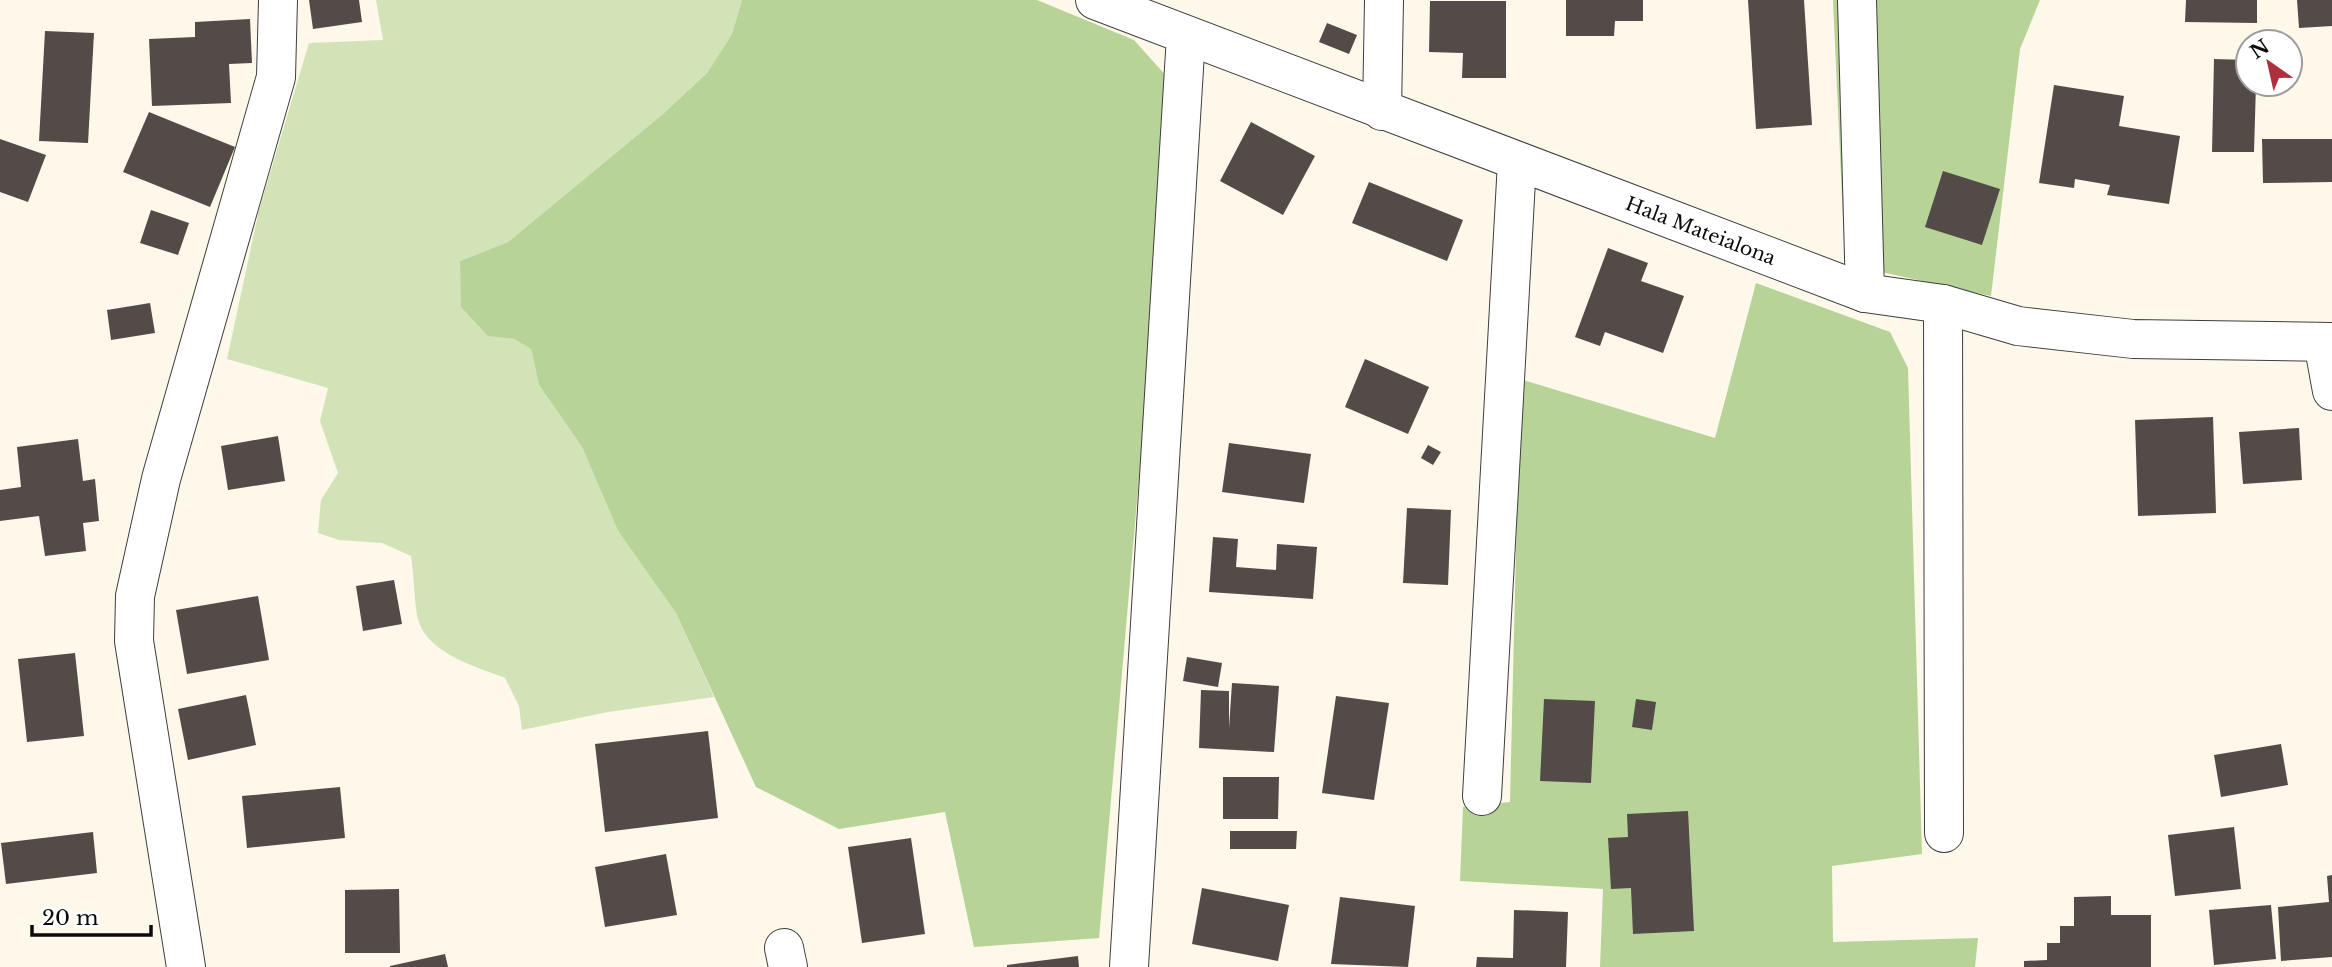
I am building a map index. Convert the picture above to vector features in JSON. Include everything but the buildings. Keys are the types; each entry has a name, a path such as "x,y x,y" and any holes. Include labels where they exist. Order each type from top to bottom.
{"street":[{"path":"186,967 134,641 135,596 161,479 276,77 278,0"},
{"name":"Hala Mateialona","path":"1094,0 1865,293 1943,304 2018,326 2133,339 2328,342"},
{"path":"1382,111 1384,0"},
{"path":"1857,0 1865,293"},
{"path":"1129,967 1186,36"},
{"path":"1482,796 1517,162"},
{"path":"1943,304 1944,833"},
{"path":"2328,342 2332,391"}],"green space":[{"path":"376,0 742,0 732,34 707,73 663,114 508,242 460,261 488,335 514,339 531,349 539,385 582,447 618,531 676,613 714,697 608,712 522,730 519,706 505,678 452,656 429,639 417,615 411,556 382,543 339,540 318,533 321,500 338,473 320,421 328,388 227,359 259,210 309,43 383,40"},
{"path":"742,0 1037,0 1134,40 1168,78 1161,224 1099,938 974,947 945,812 839,829 756,787 676,613 618,531 582,447 539,385 531,349 514,339 488,336 461,307 460,261 508,242 663,114 707,73 732,34"},
{"path":"1833,0 2040,0 2020,49 1991,296 1845,264"},
{"path":"1756,283 1890,332 1908,368 1922,854 1832,866 1833,942 1978,938 1975,967 1600,967 1603,889 1460,881 1463,807 1510,802 1520,379 1715,438"}]}
